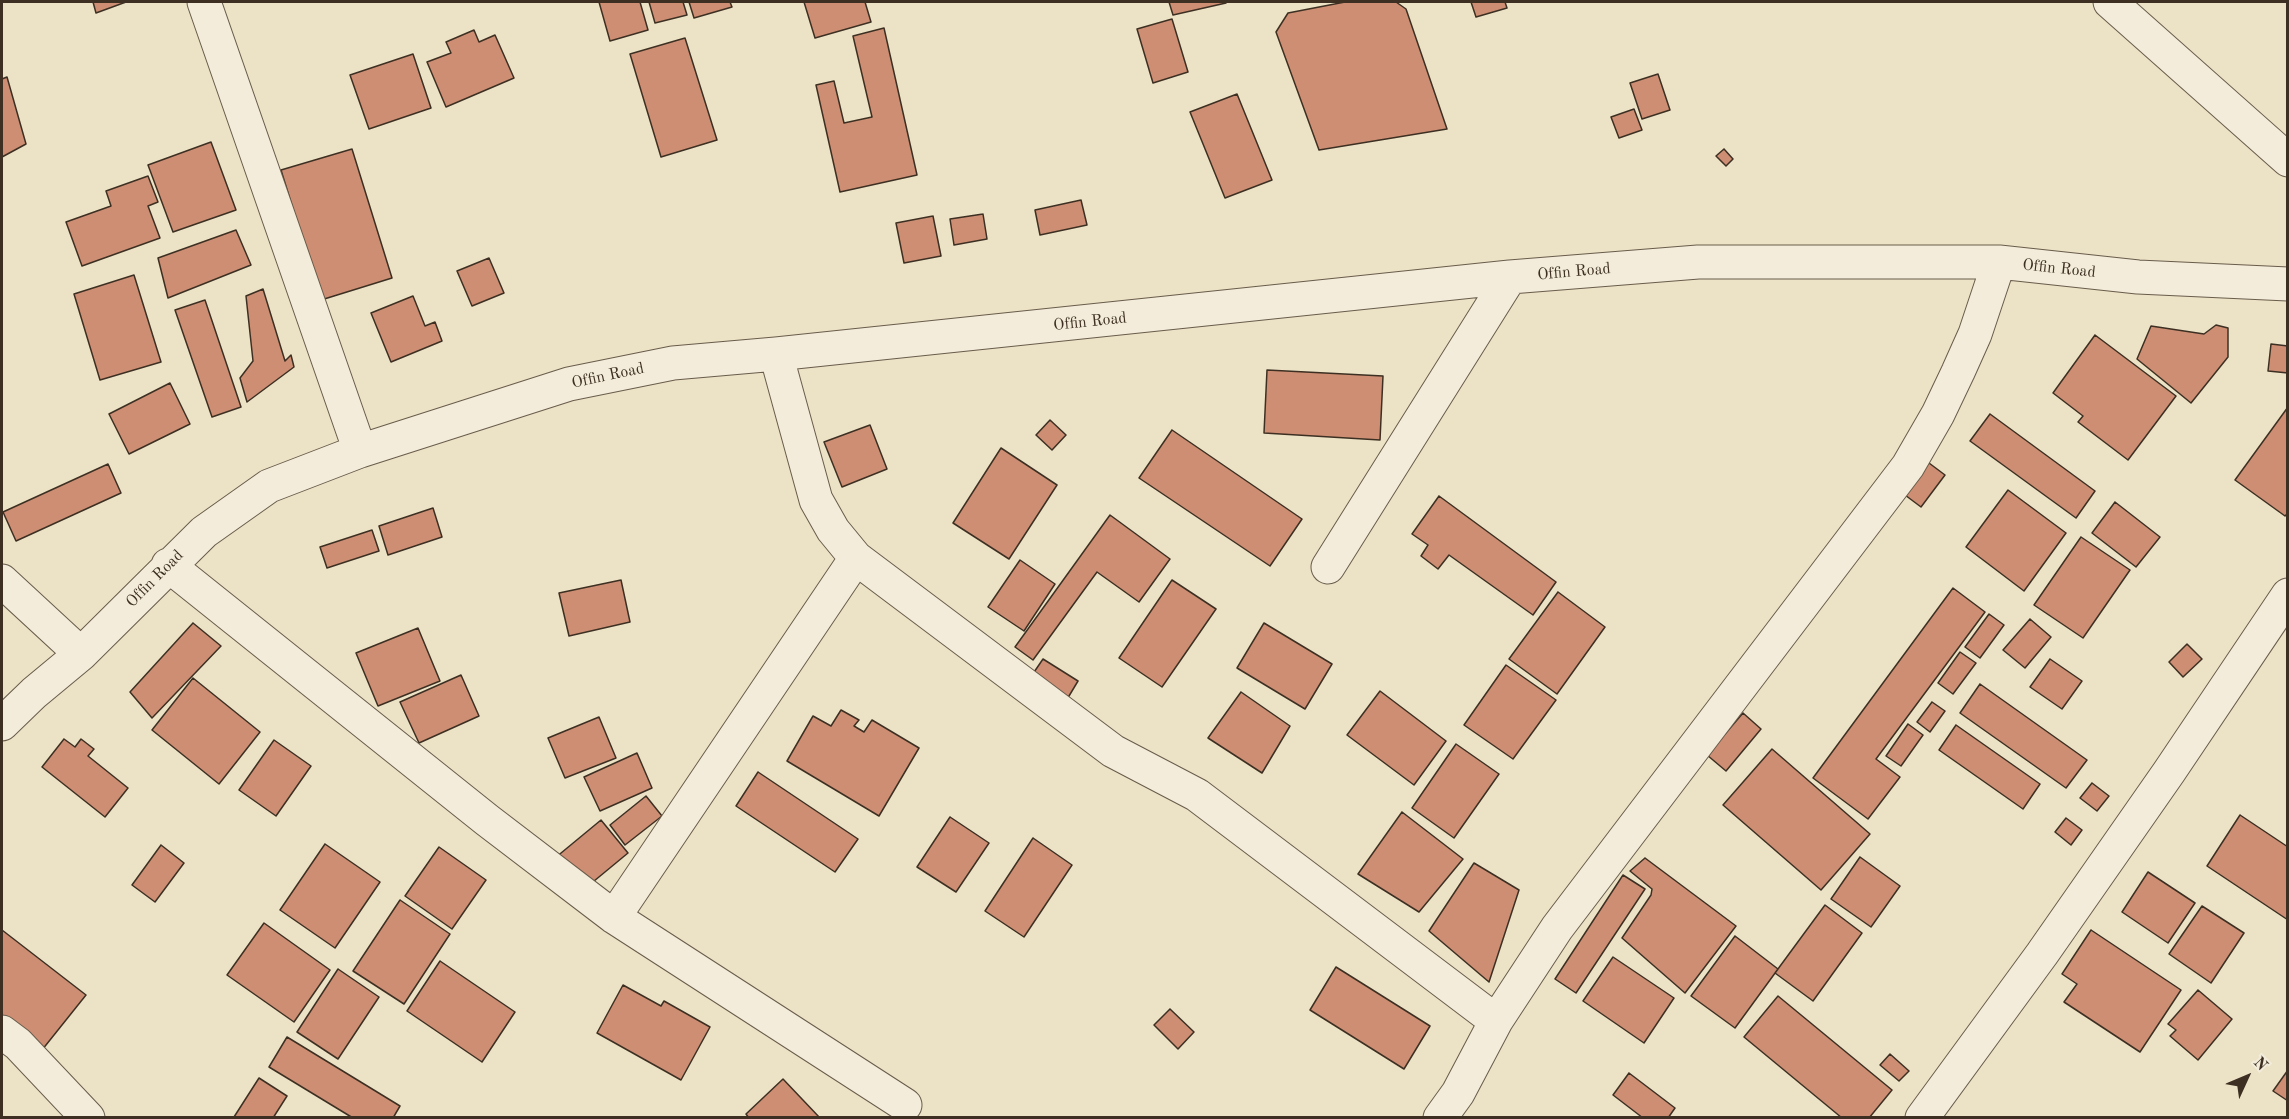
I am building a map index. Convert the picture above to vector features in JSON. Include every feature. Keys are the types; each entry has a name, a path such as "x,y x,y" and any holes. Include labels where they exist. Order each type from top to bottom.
{"street":[{"path":"204,2 360,451"},
{"path":"2109,2 2288,160"},
{"name":"Offin Road","path":"2,723 81,654 168,565 204,532 269,486 360,451 569,384 673,363 1510,277 1698,262 1999,262 2138,277 2288,284"},
{"path":"1440,1118 1458,1093 1496,1021 1557,928 1908,466 1938,414 1975,334 1999,262"},
{"path":"1328,567 1510,277"},
{"path":"776,354 816,500 833,530 856,558 1113,751 1197,795 1496,1021"},
{"path":"614,917 856,558"},
{"path":"168,565 487,820 614,917 905,1105"},
{"path":"2,581 81,654"},
{"path":"1922,1118 2043,954 2288,595"},
{"path":"2,1032 18,1044 88,1118"}],"building":[{"path":"93,2 126,2 96,13"},
{"path":"599,2 640,2 648,30 610,41"},
{"path":"649,2 683,2 687,15 655,23"},
{"path":"689,2 730,2 732,7 694,18"},
{"path":"804,2 865,2 871,22 815,38"},
{"path":"1169,2 1226,2 1226,3 1173,15"},
{"path":"1345,2 1396,2 1406,9 1447,129 1319,150 1276,32 1288,13"},
{"path":"1471,2 1505,2 1507,8 1476,17"},
{"path":"1172,19 1188,72 1153,83 1137,29"},
{"path":"884,28 917,175 840,192 816,85 834,81 844,123 872,117 853,36"},
{"path":"474,30 479,42 495,35 514,78 446,107 427,62 451,53 446,42"},
{"path":"685,38 717,140 661,157 630,54"},
{"path":"413,54 431,108 369,129 350,75"},
{"path":"1658,74 1670,110 1642,119 1630,83"},
{"path":"7,77 26,144 2,157 2,79"},
{"path":"1237,94 1272,180 1225,198 1190,112"},
{"path":"1634,109 1642,130 1619,138 1611,117"},
{"path":"211,142 236,210 173,232 148,165"},
{"path":"352,149 392,278 321,300 281,170"},
{"path":"1724,149 1733,159 1726,166 1716,156"},
{"path":"148,176 158,202 148,206 160,238 82,266 66,222 111,206 106,191"},
{"path":"1081,200 1087,225 1040,235 1035,210"},
{"path":"983,214 987,239 954,245 950,219"},
{"path":"933,216 941,256 904,263 896,223"},
{"path":"236,230 251,265 168,298 158,258"},
{"path":"489,258 504,293 472,306 457,271"},
{"path":"134,275 161,362 100,380 74,294"},
{"path":"263,289 285,361 291,355 294,367 247,402 240,378 253,361 246,296"},
{"path":"413,296 425,326 435,322 442,341 391,362 371,313"},
{"path":"205,300 241,407 212,417 175,310"},
{"path":"2216,325 2228,328 2228,357 2191,403 2137,359 2151,326 2204,334"},
{"path":"2095,335 2176,396 2128,460 2078,422 2083,416 2053,393"},
{"path":"2271,344 2288,346 2288,373 2268,371"},
{"path":"1267,370 1383,376 1380,440 1264,433"},
{"path":"170,383 190,424 129,454 109,414"},
{"path":"2288,407 2288,513 2285,516 2235,480"},
{"path":"1990,414 2095,491 2076,518 1970,441"},
{"path":"1050,420 1066,435 1052,450 1036,435"},
{"path":"870,425 887,469 842,487 824,442"},
{"path":"1172,430 1302,519 1270,566 1139,478"},
{"path":"1001,448 1057,485 1009,559 953,523"},
{"path":"1921,457 1945,475 1921,507 1897,489"},
{"path":"108,464 121,493 16,541 3,512"},
{"path":"2008,490 2066,533 2024,591 1966,547"},
{"path":"1439,496 1556,582 1533,615 1449,555 1438,569 1421,556 1428,545 1412,534"},
{"path":"2115,502 2160,537 2136,567 2092,533"},
{"path":"433,508 442,537 388,555 379,526"},
{"path":"1110,515 1170,559 1139,602 1097,572 1033,660 1015,647"},
{"path":"372,530 379,551 327,568 320,547"},
{"path":"2081,537 2130,570 2083,638 2034,605"},
{"path":"1020,560 1055,584 1024,631 988,607"},
{"path":"621,580 630,622 569,636 559,593"},
{"path":"1172,580 1216,609 1162,687 1119,658"},
{"path":"1953,588 1985,612 1876,759 1900,777 1868,819 1813,778"},
{"path":"1558,592 1605,627 1557,694 1509,659"},
{"path":"1989,614 2004,625 1980,658 1965,647"},
{"path":"2030,619 2051,637 2025,668 2003,650"},
{"path":"193,623 221,646 152,718 130,692"},
{"path":"1264,623 1332,664 1305,709 1237,668"},
{"path":"418,628 440,681 378,706 356,653"},
{"path":"2187,644 2202,659 2183,677 2169,662"},
{"path":"1960,652 1976,663 1953,694 1938,683"},
{"path":"1043,659 1078,681 1066,701 1030,678"},
{"path":"2050,659 2082,681 2062,709 2030,687"},
{"path":"1506,665 1556,700 1513,759 1464,725"},
{"path":"461,675 479,716 419,743 400,702"},
{"path":"193,678 260,732 219,784 152,730"},
{"path":"1980,684 2087,760 2066,788 1960,713"},
{"path":"1380,691 1446,741 1414,785 1347,735"},
{"path":"1241,692 1290,726 1262,773 1208,738"},
{"path":"1932,702 1945,711 1930,732 1917,722"},
{"path":"841,710 859,720 854,726 864,732 872,720 919,748 879,816 787,761 813,716 831,726"},
{"path":"1743,713 1761,729 1726,771 1707,755"},
{"path":"599,717 616,758 565,778 548,738"},
{"path":"1908,724 1923,735 1901,766 1886,756"},
{"path":"1956,725 2040,784 2023,809 1939,750"},
{"path":"64,739 75,747 81,739 94,749 88,756 128,788 105,817 42,767"},
{"path":"274,740 311,766 276,816 239,790"},
{"path":"1456,744 1499,774 1454,838 1412,808"},
{"path":"1772,749 1870,834 1821,890 1723,805"},
{"path":"637,753 652,788 600,811 584,777"},
{"path":"758,772 858,839 835,872 736,806"},
{"path":"2092,783 2109,796 2097,811 2080,798"},
{"path":"646,796 662,816 625,845 610,825"},
{"path":"1402,812 1463,859 1419,912 1358,874"},
{"path":"2240,815 2288,847 2288,920 2207,866"},
{"path":"950,817 989,843 956,892 917,867"},
{"path":"2066,818 2082,830 2071,845 2055,832"},
{"path":"601,820 628,853 582,891 555,858"},
{"path":"1033,838 1072,865 1024,937 985,911"},
{"path":"325,844 380,882 335,948 280,910"},
{"path":"161,845 184,863 155,902 132,885"},
{"path":"439,847 486,880 452,929 405,896"},
{"path":"1860,857 1900,886 1871,927 1831,899"},
{"path":"1645,858 1736,926 1685,993 1622,938 1651,895 1652,889 1630,871"},
{"path":"1474,863 1519,890 1489,982 1429,931"},
{"path":"2148,872 2195,903 2168,943 2122,912"},
{"path":"1623,875 1645,889 1576,993 1555,979"},
{"path":"400,900 450,934 404,1004 353,971"},
{"path":"1825,905 1862,933 1813,1001 1775,973"},
{"path":"2202,906 2244,933 2211,983 2169,954"},
{"path":"264,923 330,970 294,1022 227,975"},
{"path":"2,930 86,995 42,1050 2,1019"},
{"path":"2091,930 2181,990 2140,1052 2064,1002 2077,984 2062,974"},
{"path":"1735,936 1778,969 1735,1028 1691,996"},
{"path":"1613,957 1674,998 1644,1043 1583,1001"},
{"path":"440,961 515,1012 482,1062 407,1011"},
{"path":"1336,967 1430,1026 1404,1069 1310,1010"},
{"path":"338,969 379,997 338,1059 297,1032"},
{"path":"623,985 661,1006 664,1001 710,1027 681,1080 597,1033"},
{"path":"2198,990 2232,1019 2198,1060 2170,1036 2176,1030 2168,1024"},
{"path":"1778,996 1892,1090 1869,1118 1842,1118 1744,1037"},
{"path":"1170,1009 1194,1032 1178,1049 1154,1025"},
{"path":"287,1037 400,1106 393,1118 353,1118 269,1067"},
{"path":"1890,1054 1909,1071 1899,1081 1880,1065"},
{"path":"2288,1070 2288,1101 2273,1091"},
{"path":"1629,1073 1675,1108 1668,1118 1643,1118 1613,1095"},
{"path":"259,1078 287,1096 273,1118 234,1117"},
{"path":"783,1079 820,1118 749,1118 746,1114"}]}
